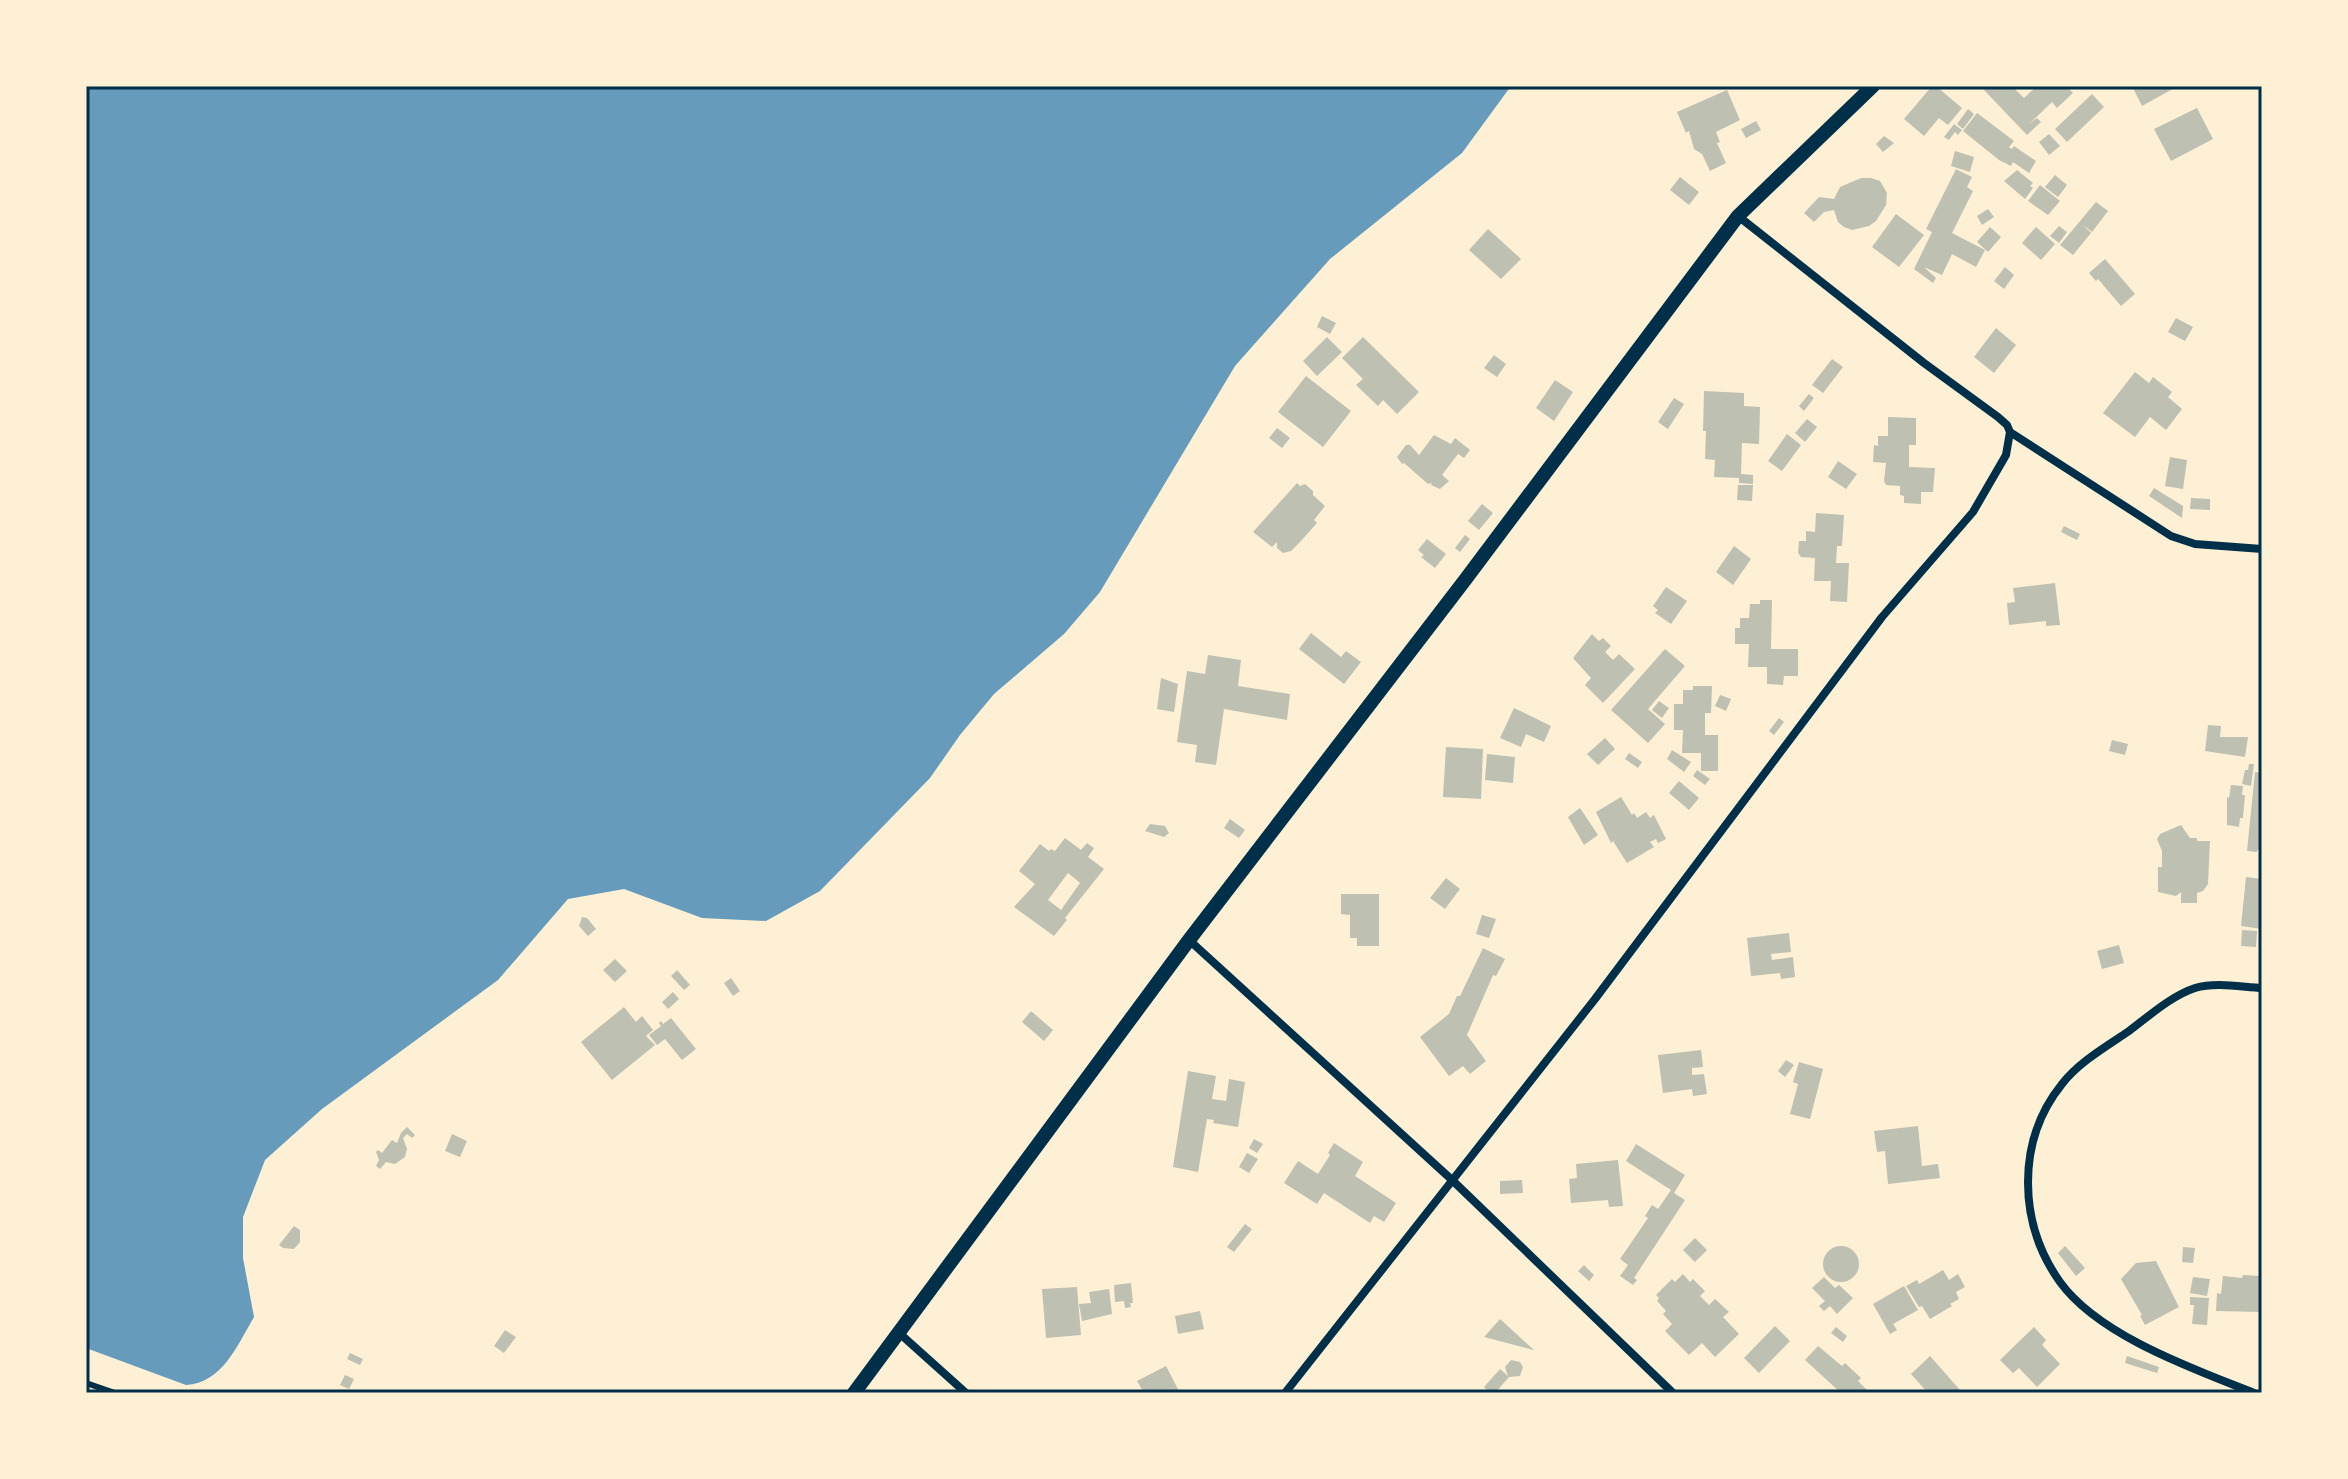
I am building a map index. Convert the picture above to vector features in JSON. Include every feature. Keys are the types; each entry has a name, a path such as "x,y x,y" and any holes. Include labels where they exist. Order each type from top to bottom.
{"street":[{"path":"854,1393 1189,940 1465,580 1738,216 1873,86"},
{"path":"1738,216 1924,363 1998,417 2010,432 2171,536 2195,544 2262,549"},
{"path":"1285,1393 1595,999 1882,617 1973,512 2006,455 2010,432"},
{"path":"1189,940 1451,1179 1673,1393"},
{"path":"2254,1393 2138,1343 2093,1315 2062,1284 2039,1246 2029,1211 2029,1158 2041,1116 2063,1082 2096,1054 2171,1000 2197,987 2262,988"},
{"path":"898,1332 966,1393"}],"lane":[{"path":"86,1383 115,1393"}],"water":[{"path":"86,86 1511,86 1462,153 1330,259 1235,366 1100,592 1064,634 994,694 930,778 820,891 766,921 702,918 624,889 568,899 498,980 322,1109 265,1160 243,1217 243,1258 254,1317 235,1351 219,1370 199,1383 186,1385 86,1348"}],"building":[{"path":"1932,86 1962,108 1948,125 1939,118 1924,136 1904,119"},
{"path":"1988,86 2012,86 2024,98 2037,86 2066,86 2073,93 2057,108 2052,102 2029,124 2037,118 2041,122 2027,135 1984,90"},
{"path":"2132,86 2178,86 2142,106"},
{"path":"1727,90 1740,120 1716,132 1720,142 1717,143 1726,163 1710,171 1702,154 1694,149 1689,131 1686,133 1677,112"},
{"path":"2092,94 2104,107 2067,142 2055,129"},
{"path":"2197,108 2213,139 2171,161 2154,129"},
{"path":"1968,109 1974,114 1963,129 1957,124"},
{"path":"1977,113 2014,141 2009,147 2012,149 2014,146 2036,161 2029,173 2013,162 2011,166 1999,160 1963,131"},
{"path":"1756,121 1761,130 1746,138 1741,129"},
{"path":"1954,124 1962,130 1958,135 1955,132 1949,140 1944,137"},
{"path":"2049,134 2060,146 2049,155 2039,142"},
{"path":"1884,136 1894,143 1883,152 1876,144"},
{"path":"1955,151 1974,157 1970,172 1951,166"},
{"path":"1956,169 1972,177 1967,187 1973,191 1952,233 1985,250 1976,267 1952,254 1942,275 1924,267 1936,278 1933,283 1914,269 1932,232 1926,229"},
{"path":"2017,170 2033,183 2025,199 2004,181"},
{"path":"2055,175 2067,185 2058,197 2045,187"},
{"path":"1680,177 1699,192 1689,205 1670,190"},
{"path":"1861,178 1880,181 1887,193 1886,205 1869,226 1852,230 1844,227 1838,222 1834,210 1824,212 1814,222 1804,213 1819,197 1834,199 1840,187"},
{"path":"2040,185 2060,201 2048,215 2028,201"},
{"path":"2096,202 2108,211 2092,232 2083,225 2091,233 2073,255 2060,245"},
{"path":"1988,209 1994,217 1982,225 1977,216"},
{"path":"1896,214 1924,235 1899,267 1872,247"},
{"path":"2059,226 2067,232 2059,243 2050,236"},
{"path":"1990,227 2001,237 1988,252 1977,242"},
{"path":"2036,227 2055,244 2041,260 2022,243"},
{"path":"1488,229 1521,259 1501,279 1469,250"},
{"path":"2105,259 2135,294 2121,306 2089,273"},
{"path":"2005,267 2014,275 2004,289 1994,281"},
{"path":"1322,316 1336,323 1330,334 1317,327"},
{"path":"2176,318 2193,327 2185,341 2168,332"},
{"path":"1996,328 2016,345 1994,373 1974,357"},
{"path":"1327,337 1342,352 1317,376 1303,361"},
{"path":"1363,337 1419,392 1397,414 1383,400 1378,406 1356,385 1363,379 1342,358"},
{"path":"1494,355 1506,364 1497,377 1484,368"},
{"path":"1832,359 1843,367 1823,393 1812,385"},
{"path":"2135,372 2149,383 2153,377 2172,392 2168,397 2182,409 2166,430 2150,417 2135,437 2103,413"},
{"path":"1306,376 1351,411 1323,447 1278,412"},
{"path":"1555,380 1573,392 1554,421 1536,408"},
{"path":"1704,391 1744,393 1744,406 1760,407 1759,444 1742,443 1741,474 1753,475 1753,484 1739,483 1739,478 1714,477 1715,460 1705,459"},
{"path":"1809,394 1814,398 1804,411 1799,406"},
{"path":"1674,398 1684,404 1668,429 1658,422"},
{"path":"1888,417 1916,418 1916,445 1909,445 1909,467 1935,468 1933,492 1921,492 1921,504 1904,503 1900,486 1886,485 1884,481 1886,463 1873,462 1878,436 1888,436"},
{"path":"1807,419 1817,427 1805,442 1795,433"},
{"path":"1277,428 1290,438 1282,448 1269,438"},
{"path":"1787,434 1801,445 1782,471 1768,461"},
{"path":"1434,435 1451,444 1455,438 1470,450 1464,458 1458,454 1442,475 1449,481 1440,489 1432,483 1428,484 1397,457 1406,445 1410,445 1419,455"},
{"path":"2170,457 2187,460 2183,489 2165,486"},
{"path":"1838,461 1857,474 1846,489 1828,477"},
{"path":"1297,483 1300,486 1305,484 1325,506 1314,520 1317,523 1291,551 1283,553 1277,548 1277,542 1272,547 1253,532"},
{"path":"1738,485 1753,485 1752,501 1737,500"},
{"path":"2154,488 2183,506 2182,518 2149,496"},
{"path":"2191,498 2210,499 2210,510 2190,509"},
{"path":"1482,504 1493,513 1479,530 1468,521"},
{"path":"1816,513 1844,515 1842,546 1837,546 1836,563 1849,563 1847,602 1830,601 1831,581 1814,581 1815,558 1801,557 1798,553 1799,541 1806,541 1806,531 1815,532"},
{"path":"2064,526 2080,534 2077,540 2061,532"},
{"path":"1465,535 1470,539 1460,552 1455,548"},
{"path":"1427,539 1446,554 1435,568 1421,557 1424,555 1418,550"},
{"path":"1734,546 1751,559 1733,585 1716,572"},
{"path":"2055,583 2060,625 2046,626 2046,621 2009,625 2007,603 2015,602 2013,588"},
{"path":"1666,587 1687,601 1671,624 1655,613 1658,610 1653,606"},
{"path":"1760,600 1772,600 1771,649 1798,649 1798,676 1784,676 1783,685 1767,684 1767,667 1748,667 1749,644 1735,644 1735,628 1740,628 1740,618 1749,618 1750,604 1760,604"},
{"path":"1311,633 1341,657 1346,651 1361,662 1344,684 1299,649"},
{"path":"1592,634 1599,641 1603,638 1611,646 1605,652 1613,660 1619,654 1635,669 1603,703 1585,685 1591,678 1573,658"},
{"path":"1665,649 1685,666 1648,709 1665,724 1648,743 1611,710"},
{"path":"1208,655 1241,660 1238,686 1290,694 1287,720 1224,709 1216,765 1195,762 1197,745 1177,742 1187,671 1205,674"},
{"path":"1161,678 1178,684 1174,712 1157,709"},
{"path":"1693,686 1712,686 1711,713 1705,713 1705,735 1718,735 1718,771 1701,771 1701,753 1682,753 1683,730 1674,730 1674,704 1683,704 1683,690 1693,690"},
{"path":"1720,695 1731,699 1726,711 1715,706"},
{"path":"1659,701 1669,708 1662,718 1652,710"},
{"path":"1514,708 1551,726 1544,742 1526,734 1521,747 1500,738"},
{"path":"1779,718 1784,722 1774,735 1769,731"},
{"path":"2208,725 2221,726 2220,737 2248,737 2245,757 2205,751"},
{"path":"1605,738 1615,749 1598,765 1587,754"},
{"path":"2112,740 2128,744 2125,755 2109,751"},
{"path":"1446,747 1483,749 1481,799 1443,797"},
{"path":"1672,750 1691,762 1684,772 1667,759"},
{"path":"1629,753 1642,762 1638,768 1625,759"},
{"path":"1487,754 1515,757 1513,783 1485,780"},
{"path":"2249,764 2254,764 2251,786 2242,784"},
{"path":"1697,770 1710,779 1705,785 1693,776"},
{"path":"2255,772 2262,773 2262,850 2258,849 2257,852 2247,851"},
{"path":"1679,781 1699,798 1689,810 1669,793"},
{"path":"2231,785 2243,786 2242,795 2245,795 2239,827 2227,825 2227,797"},
{"path":"1621,797 1637,818 1646,812 1650,818 1654,815 1666,839 1658,843 1656,839 1650,842 1654,847 1627,863 1613,841 1611,843 1596,812"},
{"path":"1580,808 1598,835 1584,845 1568,817"},
{"path":"1230,819 1245,830 1239,838 1224,828"},
{"path":"1150,824 1165,826 1169,833 1164,837 1145,831"},
{"path":"2181,825 2190,838 2210,841 2208,884 2197,893 2197,903 2181,903 2181,892 2176,896 2158,892 2158,867 2162,867 2162,851 2157,839 2160,834"},
{"path":"1065,838 1081,850 1087,843 1094,848 1088,857 1104,869 1054,936 1014,907 1035,884 1019,871 1040,844 1049,851 1055,851","holes":["1068,873 1080,883 1061,910 1048,900"]},
{"path":"2246,877 2262,879 2262,929 2241,926"},
{"path":"1446,878 1460,889 1445,909 1430,898"},
{"path":"1341,894 1379,894 1379,946 1357,946 1357,938 1350,938 1350,915 1341,914"},
{"path":"1482,915 1496,919 1489,938 1476,934"},
{"path":"582,917 587,918 596,929 588,936 579,926"},
{"path":"2242,930 2257,931 2256,947 2241,946"},
{"path":"1789,933 1791,952 1771,954 1772,960 1793,957 1795,977 1781,979 1780,973 1751,976 1747,938"},
{"path":"2119,945 2124,963 2102,969 2097,951"},
{"path":"1483,948 1505,959 1496,976 1493,975 1467,1035 1486,1061 1470,1074 1463,1066 1449,1076 1420,1037 1449,1014"},
{"path":"615,959 627,971 615,982 603,970"},
{"path":"677,970 690,985 684,990 671,976"},
{"path":"731,978 740,991 733,996 724,983"},
{"path":"673,992 679,999 668,1009 662,1002"},
{"path":"624,1007 636,1022 642,1016 653,1030 646,1036 655,1045 612,1080 581,1042"},
{"path":"1031,1011 1053,1030 1044,1041 1022,1022"},
{"path":"671,1018 696,1049 682,1060 665,1039 657,1045 649,1035 661,1026 661,1021 663,1024"},
{"path":"1701,1050 1703,1067 1692,1068 1692,1075 1704,1074 1707,1094 1693,1096 1692,1089 1663,1093 1658,1055"},
{"path":"1786,1060 1794,1065 1785,1077 1778,1071"},
{"path":"1799,1062 1823,1069 1810,1119 1790,1114 1798,1084 1793,1082"},
{"path":"1188,1071 1216,1076 1212,1099 1226,1101 1229,1079 1245,1082 1238,1127 1207,1119 1198,1172 1173,1167"},
{"path":"1918,1126 1922,1166 1938,1164 1940,1178 1888,1184 1885,1151 1877,1152 1874,1131"},
{"path":"407,1127 415,1135 412,1138 407,1134 403,1138 407,1149 405,1157 395,1164 386,1162 380,1169 376,1166 379,1160 376,1152 382,1153 392,1140 397,1143"},
{"path":"452,1134 467,1141 460,1157 445,1151"},
{"path":"1254,1139 1263,1144 1257,1153 1249,1148"},
{"path":"1334,1143 1363,1162 1355,1176 1396,1203 1384,1222 1374,1216 1370,1223 1324,1193 1317,1204 1284,1183 1298,1161 1318,1174"},
{"path":"1636,1144 1685,1175 1674,1193 1685,1200 1634,1278 1637,1280 1633,1285 1620,1276 1628,1265 1620,1259 1648,1218 1645,1216 1652,1205 1658,1209 1671,1190 1626,1161"},
{"path":"1247,1153 1258,1159 1249,1173 1239,1167"},
{"path":"1618,1160 1623,1206 1609,1207 1608,1200 1571,1203 1569,1179 1577,1178 1576,1164"},
{"path":"1522,1180 1523,1193 1500,1194 1500,1181"},
{"path":"1245,1224 1252,1229 1234,1252 1227,1247"},
{"path":"294,1226 300,1230 300,1242 294,1249 283,1248 279,1245"},
{"path":"1695,1238 1707,1250 1695,1262 1683,1250"},
{"path":"1841,1246 1854,1251 1859,1264 1854,1277 1841,1282 1828,1277 1823,1264 1828,1251"},
{"path":"2065,1246 2085,1268 2076,1276 2058,1253"},
{"path":"2183,1247 2195,1248 2193,1263 2182,1262"},
{"path":"2156,1261 2179,1307 2145,1325 2121,1279 2136,1263"},
{"path":"1584,1265 1594,1275 1589,1281 1578,1271"},
{"path":"1943,1270 1949,1280 1958,1274 1965,1287 1956,1292 1959,1299 1950,1304 1952,1306 1930,1319 1906,1286 1917,1280 1919,1284"},
{"path":"1683,1274 1705,1291 1700,1296 1709,1305 1715,1299 1729,1312 1723,1317 1739,1334 1715,1357 1702,1343 1689,1355 1665,1331 1672,1324 1663,1314 1666,1311 1656,1295 1672,1279 1675,1282"},
{"path":"2243,1275 2261,1276 2262,1312 2216,1311 2217,1293 2221,1294 2223,1276 2242,1278"},
{"path":"1824,1277 1835,1288 1839,1285 1853,1298 1837,1314 1830,1306 1824,1311 1819,1306 1825,1301 1812,1288"},
{"path":"2193,1277 2210,1279 2207,1296 2190,1293"},
{"path":"1131,1283 1133,1303 1125,1308 1124,1301 1115,1302 1114,1285"},
{"path":"1904,1286 1918,1310 1893,1324 1897,1330 1890,1334 1873,1304"},
{"path":"1077,1287 1081,1335 1046,1338 1042,1289"},
{"path":"1109,1289 1112,1314 1082,1321 1079,1304 1091,1303 1089,1292"},
{"path":"2190,1297 2209,1298 2207,1325 2192,1324 2194,1305 2190,1305"},
{"path":"1200,1311 1204,1329 1178,1334 1175,1316"},
{"path":"1500,1319 1534,1350 1484,1337"},
{"path":"1775,1326 1790,1341 1759,1373 1744,1358"},
{"path":"1836,1327 1847,1336 1843,1342 1831,1333"},
{"path":"2034,1327 2046,1340 2042,1345 2060,1364 2037,1387 2019,1368 2013,1373 2000,1360"},
{"path":"505,1330 516,1337 504,1353 494,1346"},
{"path":"1818,1346 1842,1366 1845,1363 1861,1378 1858,1381 1870,1393 1841,1393 1805,1360"},
{"path":"350,1353 363,1359 360,1365 347,1359"},
{"path":"1930,1356 1960,1390 1956,1393 1928,1393 1911,1374"},
{"path":"2127,1356 2159,1367 2157,1373 2125,1363"},
{"path":"1511,1360 1520,1362 1523,1367 1520,1376 1509,1377 1495,1393 1490,1393 1484,1387 1500,1369 1508,1376 1505,1367"},
{"path":"1166,1366 1180,1393 1144,1393 1137,1381"},
{"path":"345,1375 354,1379 349,1389 340,1385"}]}
